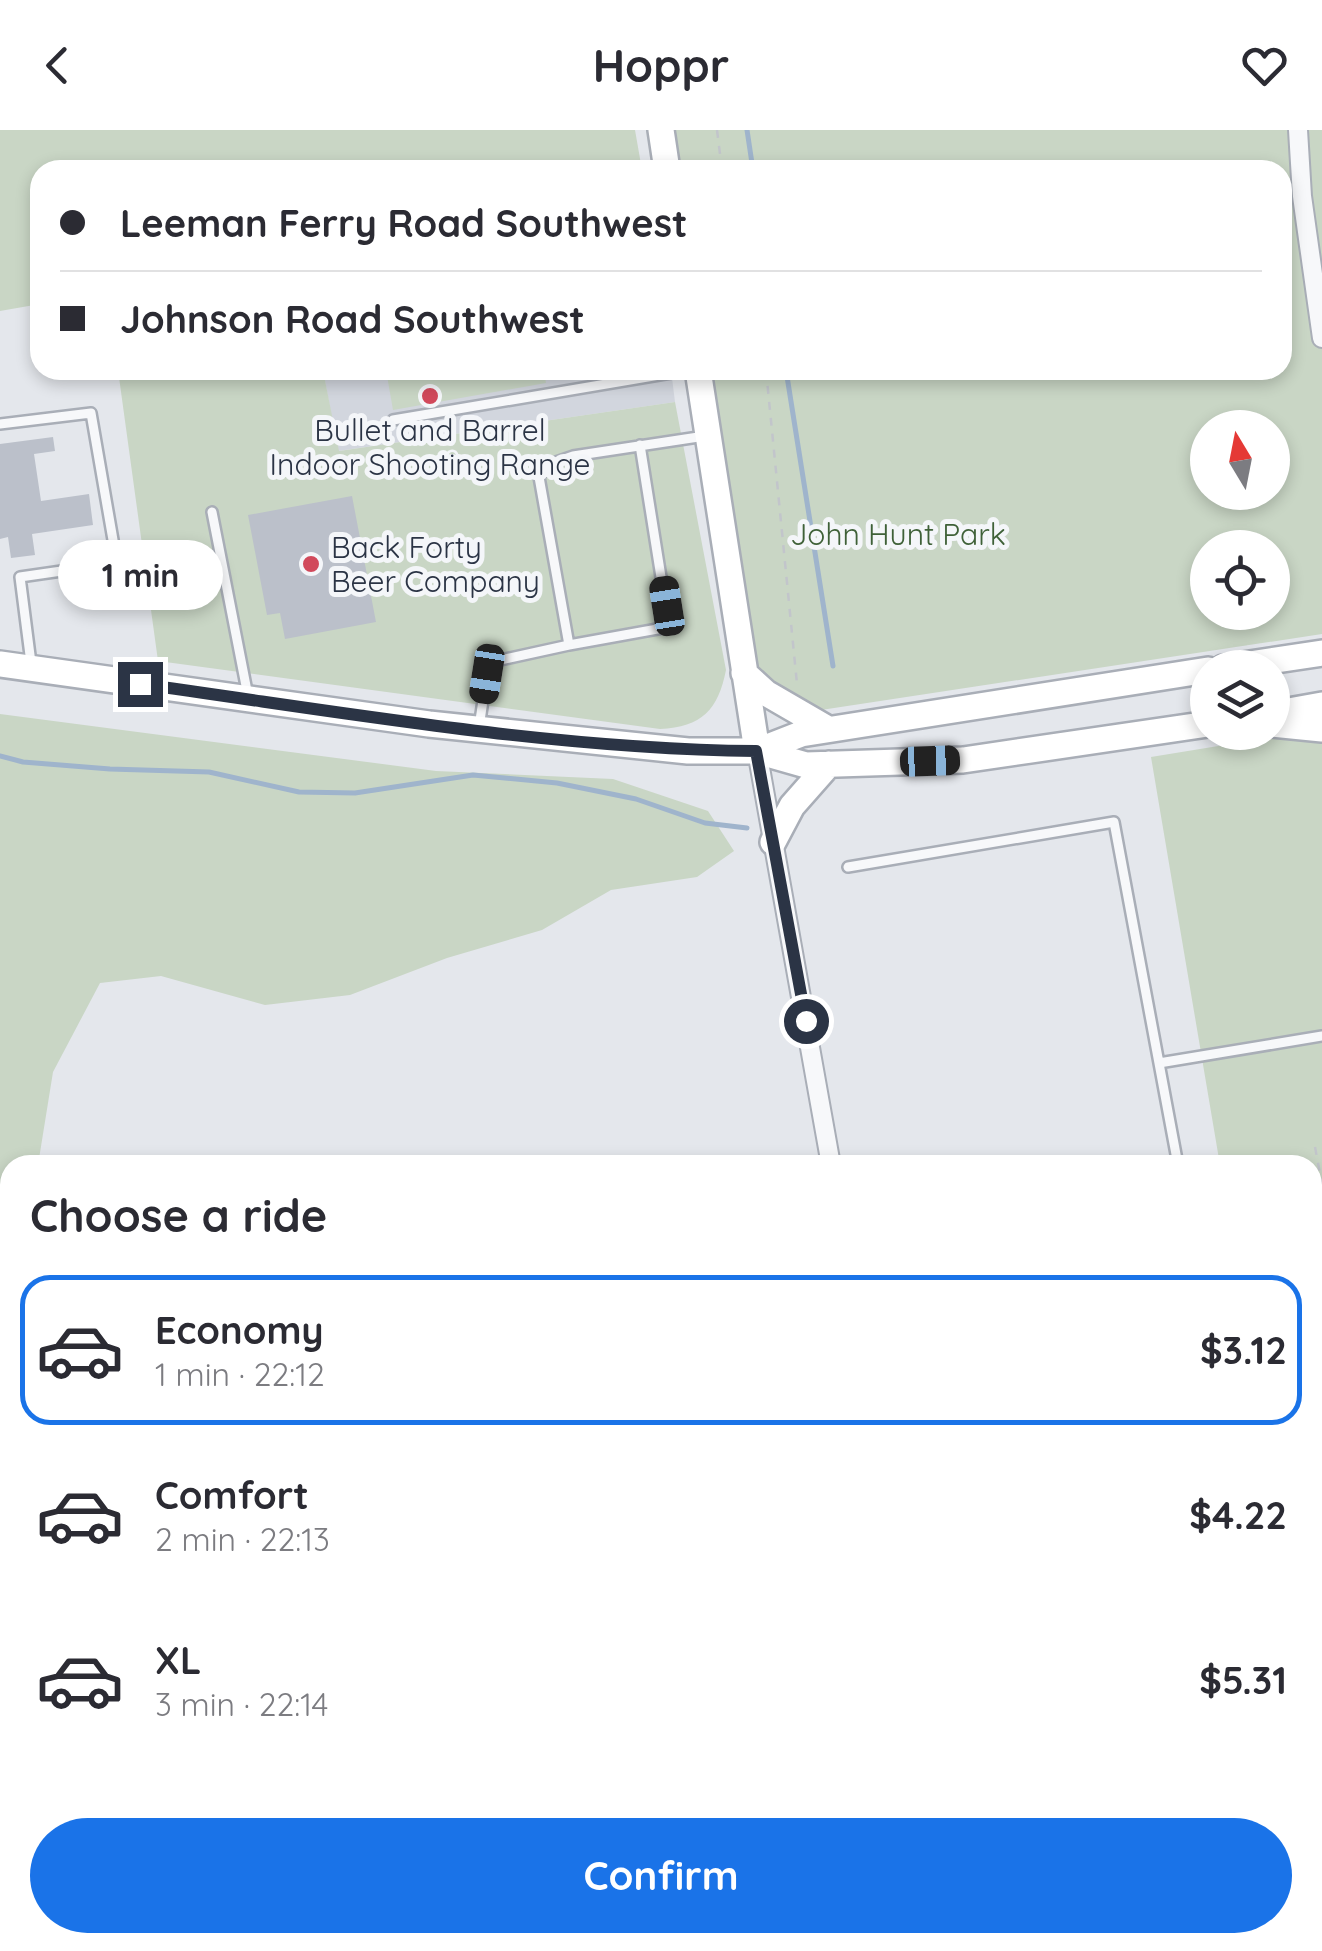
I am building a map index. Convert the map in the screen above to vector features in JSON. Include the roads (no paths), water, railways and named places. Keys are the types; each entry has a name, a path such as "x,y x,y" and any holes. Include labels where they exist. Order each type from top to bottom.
{"street":[{"path":"660,130 664,160"},
{"path":"1298,130 1302,196 1322,338"},
{"path":"700,380 756,751 830,1155"},
{"path":"1290,658 1322,653"},
{"path":"0,664 478,729 688,750 756,751 806,765 963,760 1190,727"},
{"path":"756,751 801,734 828,729 1190,673"},
{"path":"744,674 766,694 828,729"},
{"path":"1290,711 1322,706"},
{"path":"1290,726 1322,730"},
{"path":"773,842 792,806 829,764"}],"lane":[{"path":"393,420 629,380"},
{"path":"0,424 91,414 117,563 20,577 31,668"},
{"path":"568,645 539,477 548,465 573,456 708,436"},
{"path":"478,729 487,674 496,660 663,628 668,621 640,446"},
{"path":"212,512 249,698"},
{"path":"848,868 1114,822 1176,1155"},
{"path":"1159,1063 1322,1036"}],"waterway":[{"path":"747,130 752,160"},
{"path":"788,380 833,666"},
{"path":"0,756 23,762 110,769 209,772 299,792 355,793 473,775 557,783 636,799 705,823 747,828"}],"place":[{"name":"Bullet and Barrel Indoor Shooting Range","path":"430,396"},
{"name":"Back Forty Beer Company","path":"311,564"}],"park label":[{"name":"John Hunt Park","path":"898,534"}]}
